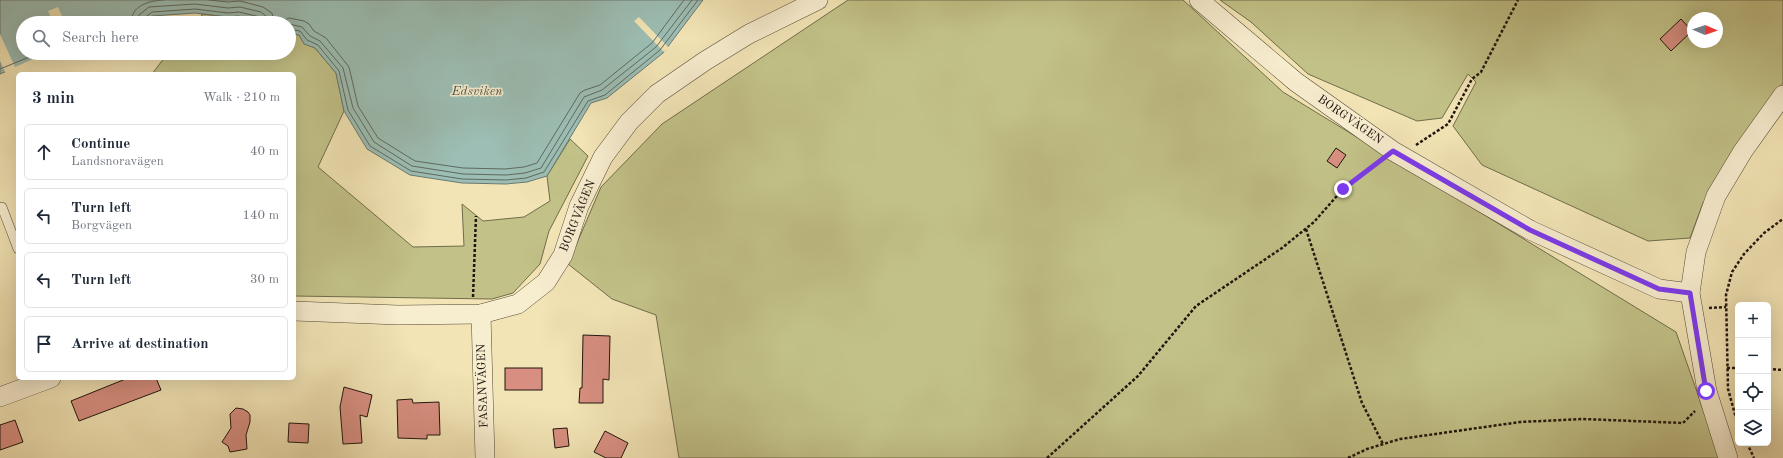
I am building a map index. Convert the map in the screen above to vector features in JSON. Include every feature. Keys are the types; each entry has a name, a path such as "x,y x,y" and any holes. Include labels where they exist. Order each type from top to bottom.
{"street":[{"name":"BORGVÄGEN","path":"296,311 398,315 477,314 518,304 546,282 563,255 579,206 603,157 629,122 657,94 705,61 749,34 818,0"},
{"name":"BORGVÄGEN","path":"1199,0 1296,82 1393,151 1530,230 1659,289 1690,293"},
{"path":"1728,458 1709,398 1690,293 1696,252 1716,196 1743,151 1783,95"},
{"name":"FASANVÄGEN","path":"477,314 485,458"},
{"path":"0,397 45,380"}],"lane":[{"path":"2,207 16,244"}],"path":[{"path":"1422,140 1448,124 1472,79 1481,72 1518,0"},
{"path":"1047,458 1138,376 1196,306 1282,248 1314,222 1343,189 1393,151"},
{"path":"476,216 477,314"},
{"path":"1735,414 1728,389 1726,294 1732,272 1744,254 1764,233 1783,219"},
{"path":"1306,228 1362,403 1383,444"},
{"path":"1727,368 1735,368"},
{"path":"1771,370 1783,370"},
{"path":"1348,458 1367,449 1400,439 1520,422 1582,419 1683,424 1709,398"},
{"path":"1748,446 1754,458"}],"green space":[{"path":"848,0 1183,0 1283,92 1676,332 1720,458 679,458 656,315 612,299 568,264 601,187 662,124"},
{"path":"1220,0 1783,0 1783,83 1732,155 1703,203 1690,238 1648,241 1482,165 1453,126 1476,82 1468,74 1442,118 1417,121 1308,74 1251,22"},
{"path":"202,14 219,16 202,16"},
{"path":"296,34 299,35 304,43 315,48 336,73 344,111 318,167 413,247 464,246 462,204 483,221 524,217 550,201 547,176 570,139 588,156 549,231 540,264 513,293 492,299 296,296 296,72 154,72 163,60 296,60"}],"water":[{"name":"Edsviken","path":"0,0 703,0 663,53 607,98 591,103 547,176 527,182 506,184 462,183 410,175 367,149 344,111 336,73 315,48 304,44 299,35 296,34 296,16 220,16 195,13 152,16 16,16 16,60 33,60 0,74"}],"pier":[{"path":"58,7 62,16 50,16 48,11"},
{"path":"639,17 669,48 664,52 634,21"},
{"path":"0,34 15,67 30,60 38,60 6,74 0,61"}],"building":[{"path":"1681,19 1687,26 1687,36 1671,51 1660,39"},
{"path":"1336,148 1346,155 1337,168 1327,161"},
{"path":"583,335 610,336 609,380 603,379 603,403 579,403 580,388 582,388"},
{"path":"505,368 542,368 542,390 505,390"},
{"path":"123,380 157,380 161,390 79,421 71,401"},
{"path":"344,387 372,395 367,417 360,415 362,443 343,444 340,407"},
{"path":"412,399 413,403 439,402 440,435 427,435 427,439 398,438 397,400"},
{"path":"236,408 243,409 250,415 250,422 246,435 247,449 230,452 228,446 222,442 231,428 230,414"},
{"path":"15,420 23,442 0,450 0,425"},
{"path":"289,423 309,424 308,443 288,442"},
{"path":"567,428 569,446 555,448 553,429"},
{"path":"605,431 628,443 621,458 606,458 594,452"}],"route":[{"path":"1343,189 1393,151 1530,230 1659,289 1690,293 1706,391"}]}
